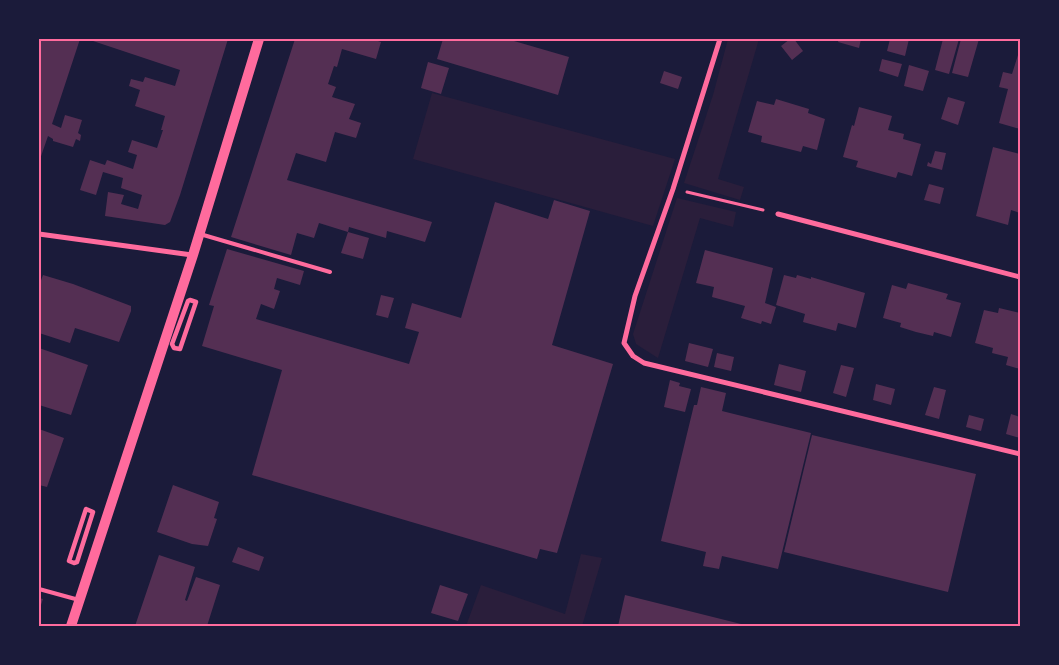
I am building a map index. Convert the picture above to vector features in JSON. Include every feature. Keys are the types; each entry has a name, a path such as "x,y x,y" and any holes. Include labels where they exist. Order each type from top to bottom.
{"main road":[{"path":"71,626 193,256 259,39"}],"street":[{"path":"720,39 673,189 635,296 624,343 633,356 644,363 1020,454"},
{"path":"778,214 1020,277"},
{"path":"39,234 193,256"},
{"path":"188,301 196,302 180,349 174,348 172,344 188,301"},
{"path":"86,509 92,511 77,562 69,561 86,509"}],"lane":[{"path":"200,234 330,272"},
{"path":"39,589 79,600"}],"path":[{"path":"673,189 778,214"}],"shaded area":[{"path":"728,39 759,39 718,179 744,187 740,200 684,183 713,95"},
{"path":"432,93 675,159 653,226 413,159"},
{"path":"677,198 736,212 733,227 700,218 658,358 636,344 633,334"},
{"path":"581,554 602,558 582,626 466,626 481,585 565,614"}],"building":[{"path":"39,39 80,39 52,124 61,128 65,115 82,120 78,133 81,135 80,141 76,139 73,147 53,141 48,136 39,162"},
{"path":"87,39 228,39 180,195 170,222 165,225 105,216 108,192 124,195 121,204 138,209 142,195 121,188 123,178 103,172 96,195 80,190 90,160 105,165 107,160 133,169 137,155 128,152 132,140 157,148 165,116 135,106 140,90 129,86 131,79 143,82 145,77 175,86 180,70"},
{"path":"295,39 372,39 381,42 376,59 342,49 337,67 334,66 328,84 336,87 332,97 355,104 349,119 361,123 356,138 335,132 326,162 296,153 287,180 432,222 425,242 387,231 386,238 349,227 348,232 319,223 314,238 297,233 291,255 231,237"},
{"path":"443,39 507,39 569,57 558,95 437,59"},
{"path":"790,39 794,39 803,51 792,60 781,46"},
{"path":"839,39 861,39 859,48 838,42"},
{"path":"890,39 909,39 905,56 887,51"},
{"path":"943,39 959,39 949,74 935,70"},
{"path":"961,39 979,39 968,77 952,73"},
{"path":"1018,55 1020,56 1020,129 999,123 1008,89 999,87 1003,72 1012,74"},
{"path":"882,59 902,64 898,77 879,71"},
{"path":"428,62 449,68 441,94 421,88"},
{"path":"909,65 929,71 923,91 904,86"},
{"path":"664,71 682,77 678,89 660,83"},
{"path":"948,97 965,102 958,125 941,119"},
{"path":"776,99 809,109 808,113 825,119 817,150 803,146 801,152 761,142 762,136 748,132 757,101 774,105"},
{"path":"859,107 892,116 888,130 904,134 903,139 921,144 912,176 898,172 896,178 856,167 858,161 843,157"},
{"path":"993,147 1020,154 1020,213 1011,210 1008,225 976,216"},
{"path":"935,151 946,153 942,170 927,166 928,162 931,164"},
{"path":"929,184 944,188 940,204 924,200"},
{"path":"554,200 590,211 552,345 613,364 557,553 540,549 537,559 252,475 282,370 202,346 214,306 209,305 227,249 304,271 300,285 277,278 274,289 280,291 274,309 261,304 256,319 409,364 419,332 405,328 412,303 461,318 495,202 548,219"},
{"path":"348,232 369,238 363,259 341,253"},
{"path":"705,250 773,268 765,303 776,307 771,324 762,321 761,324 741,318 745,306 712,297 714,287 696,283"},
{"path":"43,275 131,306 131,311 119,342 75,328 70,343 39,333 39,283"},
{"path":"784,275 796,278 797,275 811,279 811,277 865,293 856,328 838,323 836,331 803,322 805,314 776,305"},
{"path":"908,283 948,294 946,299 961,303 951,337 934,332 933,336 916,332 900,327 901,323 883,318 892,285 906,289"},
{"path":"381,295 394,298 388,318 376,315"},
{"path":"999,308 1020,313 1020,369 1006,365 1008,357 992,353 993,348 975,343 984,310 998,313"},
{"path":"689,343 713,349 708,367 685,361"},
{"path":"39,348 88,365 71,415 39,405"},
{"path":"717,353 734,357 731,371 714,367"},
{"path":"779,364 806,371 801,392 774,385"},
{"path":"841,365 854,368 846,397 833,393"},
{"path":"670,380 680,383 679,386 691,389 685,412 664,407"},
{"path":"876,384 895,389 891,405 873,400"},
{"path":"701,387 726,393 722,411 811,433 778,569 722,556 719,569 703,566 706,552 661,541 694,405 697,405"},
{"path":"934,387 946,390 939,419 925,415"},
{"path":"1011,414 1020,417 1020,438 1006,434"},
{"path":"969,415 984,419 981,431 966,427"},
{"path":"39,429 64,438 47,487 39,485"},
{"path":"812,435 976,474 948,592 784,552"},
{"path":"173,485 219,502 214,518 217,519 208,546 192,544 157,532"},
{"path":"238,547 264,557 259,571 232,562"},
{"path":"159,555 195,567 185,600 187,601 196,577 220,585 207,626 135,626"},
{"path":"440,585 468,594 458,621 431,613"},
{"path":"625,595 749,626 618,626"},
{"path":"39,598 43,599 39,611"}]}
